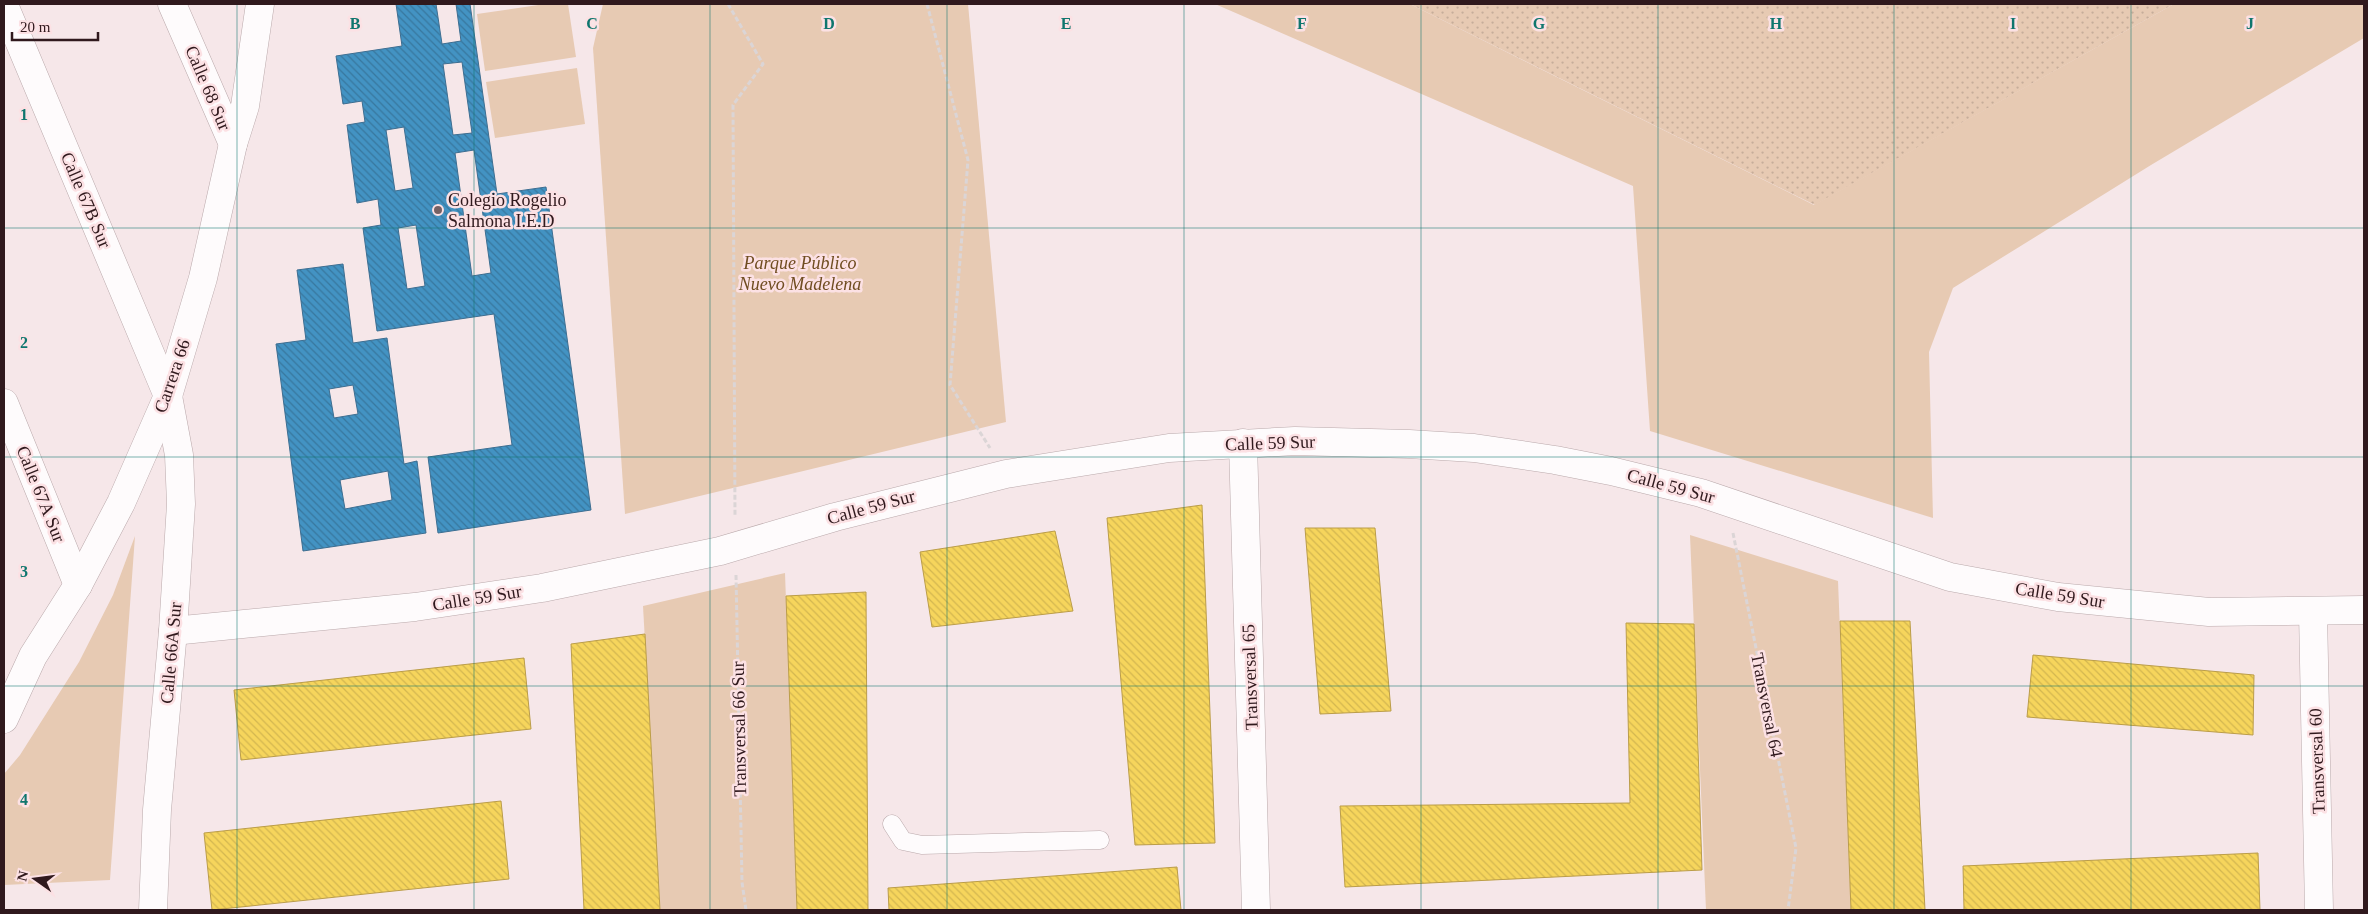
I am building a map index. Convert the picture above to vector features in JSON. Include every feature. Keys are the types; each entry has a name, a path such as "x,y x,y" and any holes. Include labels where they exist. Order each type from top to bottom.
{"street":[{"name":"Calle 68 Sur","path":"172,4 233,144"},
{"name":"Carrera 66","path":"4,718 33,656 78,585 121,503 168,396 203,278 233,144 245,106 260,4"},
{"name":"Calle 67B Sur","path":"4,5 168,396"},
{"name":"Calle 66A Sur","path":"153,910 157,810 173,631 181,479 179,455 168,396"},
{"name":"Calle 67A Sur","path":"4,404 78,585"},
{"name":"Calle 59 Sur","path":"173,631 416,607 542,588 650,567 735,547 835,517 1006,474 1170,448 1295,441 1474,448 1555,460 1634,476 1726,501 1960,578 2058,597 2132,606 2209,612 2364,610"},
{"name":"Transversal 65","path":"1244,443 1256,910"},
{"name":"Transversal 60","path":"2313,612 2319,910"}],"lane":[{"path":"892,824 903,841 922,845 1100,840"}],"path":[{"name":"Transversal 66 Sur","path":"728,4 762,64 733,105 735,547 742,882 746,910"},
{"path":"927,4 968,160 950,385 1006,474"},
{"name":"Transversal 64","path":"1726,501 1796,848 1788,910"}],"green space":[{"path":"545,4 568,4 576,57 485,71 477,14"},
{"name":"Parque Público Nuevo Madelena","path":"603,4 968,4 1006,422 625,514 593,48"},
{"path":"1215,4 1410,4 1814,205 2174,4 2364,4 2364,38 2151,165 1953,288 1929,352 1933,518 1650,431 1633,186"},
{"path":"1410,4 2174,4 1815,205"},
{"path":"577,68 585,124 495,138 486,82"},
{"path":"1690,535 1838,581 1851,910 1706,910"},
{"path":"135,536 110,880 4,885 4,774 20,755 79,662 113,595"},
{"path":"785,573 797,910 660,910 643,606"}],"building: Viviendas":[{"path":"1202,505 1215,843 1135,845 1107,518"},
{"path":"1305,528 1375,528 1391,711 1320,714"},
{"path":"1055,531 1073,611 932,627 920,552"},
{"path":"866,592 868,910 797,910 786,596"},
{"path":"1840,621 1910,621 1925,910 1851,910"},
{"path":"1626,623 1694,624 1702,870 1345,887 1340,806 1630,803"},
{"path":"645,634 660,910 584,910 571,644"},
{"path":"2033,655 2254,675 2253,735 2027,717"},
{"path":"524,658 531,729 241,760 234,690"},
{"path":"501,801 509,879 212,910 204,833"},
{"path":"2258,853 2260,910 1964,910 1963,866"},
{"path":"1177,867 1181,910 889,910 888,888"}],"building: Escuelas":[{"path":"396,4 436,4 442,44 461,41 456,4 470,4 497,194 546,187 591,510 438,533 428,457 512,445 494,314 377,331 363,228 381,225 378,199 357,203 347,125 365,122 362,101 343,104 336,56 402,46","holes":["462,62 472,133 453,135 443,64","404,127 413,188 395,191 386,130","474,150 491,273 472,276 455,153","416,225 425,286 407,289 398,228"]},
{"path":"343,264 353,343 387,338 404,464 417,461 426,533 303,551 276,344 306,340 297,270","holes":["353,385 358,414 334,418 329,389","388,471 392,500 345,509 340,480"]}],"place":[{"name":"Colegio Rogelio Salmona I.E.D","path":"438,210"}]}
